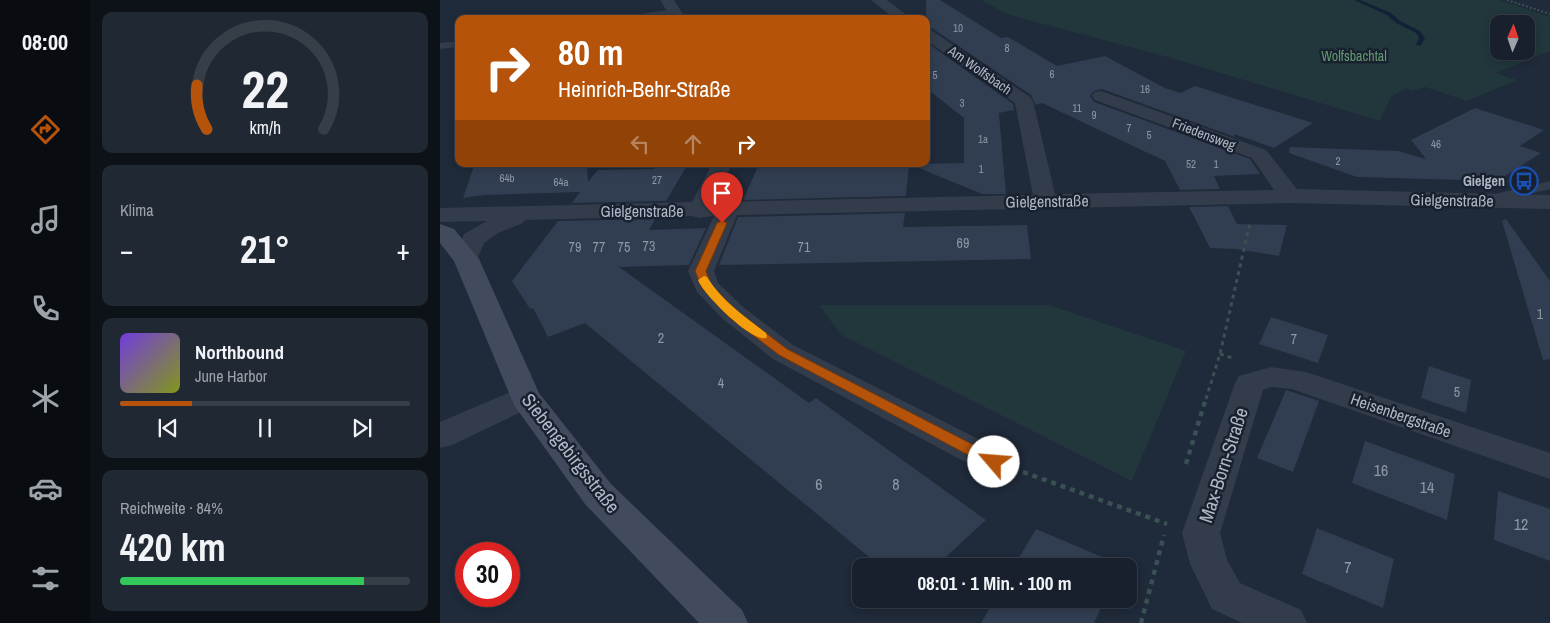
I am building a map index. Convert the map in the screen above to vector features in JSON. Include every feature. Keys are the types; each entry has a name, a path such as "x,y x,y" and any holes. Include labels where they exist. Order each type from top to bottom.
{"main road":[{"name":"Siebengebirgsstraße","path":"440,231 445,234 466,259 525,397 598,494 727,623"}],"street":[{"path":"878,0 900,15"},
{"name":"Am Wolfsbach","path":"930,36 1024,101 1045,201"},
{"name":"Friedensweg","path":"1101,96 1258,154 1290,196"},
{"path":"699,211 721,167"},
{"name":"Gielgenstraße","path":"440,215 699,211 1290,196 1550,202"},
{"path":"728,210 701,271 706,286 732,313 783,352 994,462"},
{"name":"Gielgenstraße","path":"466,259 473,239 490,228 512,219 544,212"},
{"name":"Heisenbergstraße","path":"1250,383 1270,377 1294,379 1550,466"},
{"name":"Max-Born-Straße","path":"1250,383 1201,533 1209,564 1226,596 1286,623"},
{"path":"440,436 525,397"}],"lane":[{"path":"647,15 673,10"},
{"path":"440,46 455,44"},
{"path":"1483,201 1550,185"}],"path":[{"path":"1507,0 1550,14"},
{"path":"1185,467 1220,354 1256,197"},
{"path":"994,462 1167,524"},
{"path":"1142,623 1170,514"}],"green space":[{"name":"Wolfsbachtal","path":"981,0 1499,0 1550,17 1550,51 1535,57 1535,15 1490,15 1490,60 1528,60 1495,73 1517,80 1467,101 1425,87 1412,91 1407,88 1391,97 1380,121 1171,58 1006,14"},
{"path":"819,305 1049,305 1186,351 1132,481 841,335"}],"building":[{"path":"926,0 940,0 1001,38 1008,37 1057,66 1105,56 1165,88 1180,93 1195,86 1313,123 1274,148 1234,134 1235,137 1102,89 1094,91 1090,96 1094,102 1250,159 1260,174 1214,176 1220,189 1180,190 1165,161 1042,103 1036,105 1031,95 930,28 930,15 926,15"},
{"path":"930,45 1013,104 1014,110 999,113 1006,194 982,194 916,167 930,167 930,164 964,163 964,118 930,91"},
{"path":"1475,108 1544,130 1520,146 1541,153 1497,181 1357,177 1289,153 1290,147 1398,151 1426,159 1411,140"},
{"path":"474,167 587,167 588,182 598,170 686,167 666,201 572,203 580,192 485,195 463,198"},
{"path":"758,167 909,167 906,196 743,200"},
{"path":"1228,206 1237,224 1287,225 1279,256 1236,249 1210,248 1189,207"},
{"path":"905,213 903,227 1027,225 1031,259 719,265 738,217"},
{"path":"655,219 649,230 706,228 689,265 619,267 809,403 816,398 986,520 945,558 870,558 585,323 548,337 533,308 530,309 512,281 558,221"},
{"path":"1506,219 1550,281 1550,359 1543,360 1502,221"},
{"path":"1271,317 1328,335 1318,363 1259,344"},
{"path":"1429,366 1471,380 1466,413 1421,398"},
{"path":"1286,390 1319,401 1293,472 1257,458"},
{"path":"1365,441 1455,474 1447,520 1352,483"},
{"path":"1498,491 1550,509 1550,561 1494,540"},
{"path":"1317,528 1394,559 1383,608 1302,574"},
{"path":"1036,529 1104,558 1019,558"},
{"path":"990,608 1101,608 1094,623 981,623"}],"waterway":[{"path":"1356,0 1389,14 1398,22 1418,32 1422,38 1419,44"}],"slow traffic":[{"path":"704,280 706,286 732,313 762,336"}],"place":[{"name":"Gielgen","path":"1524,181"}],"route":[{"path":"722,223 701,271 706,286 732,313 783,352 994,462"}]}
